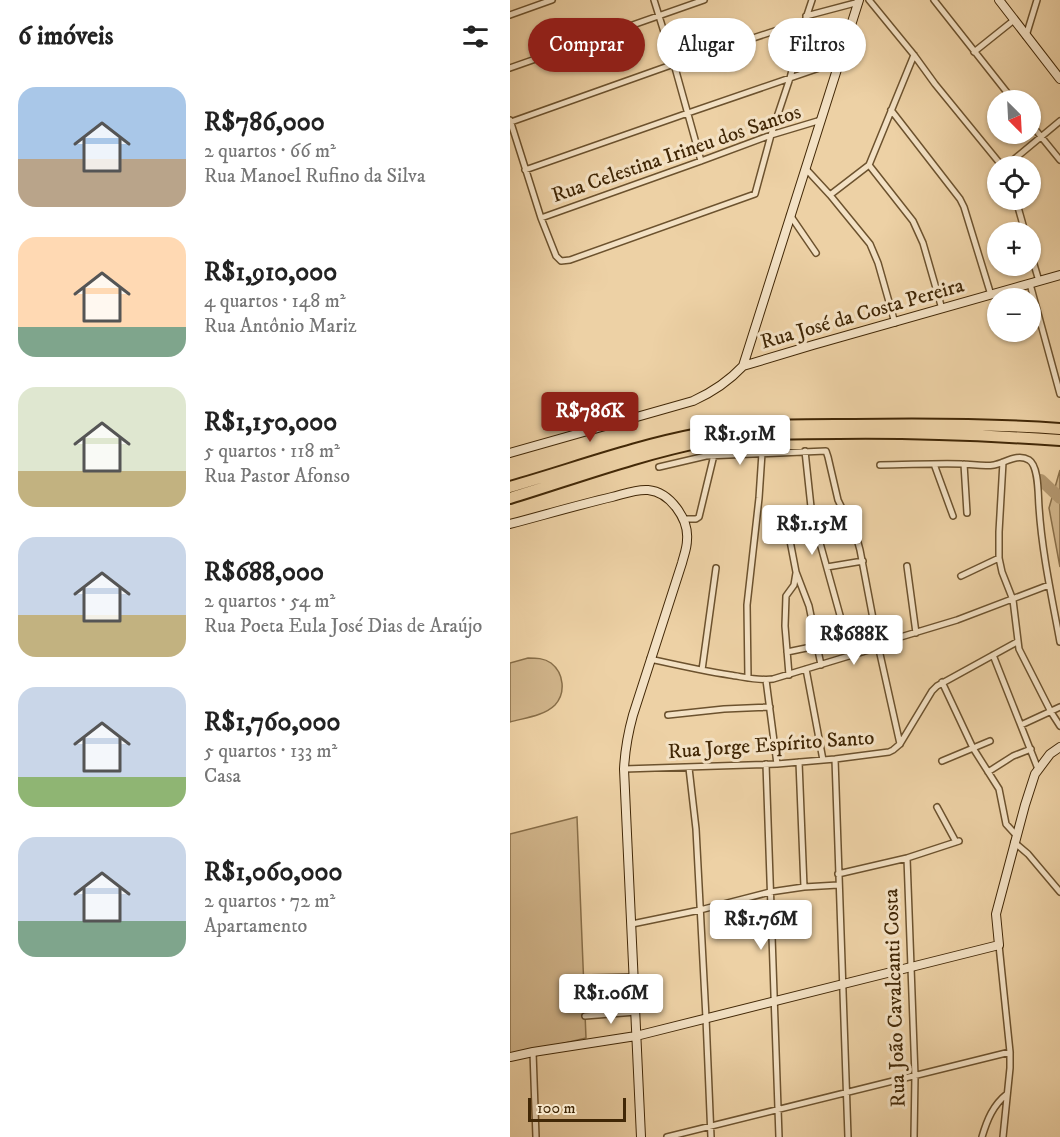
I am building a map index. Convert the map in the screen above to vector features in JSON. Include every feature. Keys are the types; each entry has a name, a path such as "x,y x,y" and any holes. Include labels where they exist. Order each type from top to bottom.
{"highway":[{"path":"514,486 677,439 735,429 794,425 896,424 1060,429"},
{"path":"510,498 658,453 708,441 753,436 797,433 888,433 1060,440"}],"street":[{"path":"510,15 534,3 552,0"},
{"path":"654,0 658,16"},
{"path":"510,68 704,0"},
{"path":"805,18 812,0"},
{"path":"869,0 996,156"},
{"path":"873,6 876,0"},
{"path":"933,0 1004,90"},
{"path":"999,0 1060,79"},
{"path":"1026,36 1037,0"},
{"path":"808,18 859,1"},
{"path":"854,18 859,1"},
{"path":"974,52 1014,20"},
{"path":"830,195 868,165 914,55"},
{"path":"657,70 510,121 541,218 556,256 561,261 570,260 754,194 792,72"},
{"path":"676,72 701,162"},
{"path":"525,170 810,72"},
{"path":"510,453 693,401 720,387 743,366 836,72"},
{"path":"891,110 964,207 989,288"},
{"name":"Rua Celestina Irineu dos Santos","path":"541,218 771,135 821,120"},
{"path":"1060,121 1041,136 1060,160"},
{"path":"1016,156 1031,144"},
{"path":"868,165 914,221 923,243 942,309"},
{"path":"806,169 870,244 878,263 895,323"},
{"path":"790,215 816,253"},
{"name":"Rua José da Costa Pereira","path":"1016,288 1060,275"},
{"path":"1038,276 1039,281"},
{"path":"1030,284 1060,394"},
{"name":"Rua José da Costa Pereira","path":"743,366 987,296"},
{"path":"805,451 811,507 851,655"},
{"path":"659,467 714,455 826,451 838,500 857,539 863,561 878,645 900,744"},
{"path":"748,678 747,605 762,453"},
{"path":"683,519 699,518 714,455"},
{"path":"880,465 988,466 1015,458 1030,460 1036,473 1040,530 1060,642"},
{"path":"1003,462 999,558 1002,573 1012,600 1017,642 1023,658 1060,726"},
{"path":"934,464 953,516"},
{"path":"964,464 967,513"},
{"path":"510,524 639,490 650,490 670,501 683,519 686,528 688,539 682,563 627,735 624,770 640,1137"},
{"path":"786,520 796,572 809,606 821,665"},
{"path":"961,576 999,558"},
{"path":"827,567 863,561"},
{"path":"907,566 916,633"},
{"path":"702,670 716,568"},
{"path":"789,675 785,626 786,596 794,585 796,572"},
{"path":"650,659 766,680 872,649 884,642 957,620 1049,585"},
{"name":"Rua Jorge Espírito Santo","path":"624,770 777,764 881,754 893,750 900,744 932,691 942,682 1017,642"},
{"path":"787,652 816,646"},
{"path":"993,655 1038,769"},
{"path":"806,669 823,760"},
{"path":"766,680 777,764"},
{"path":"942,682 973,748 999,789 1006,824 1015,839 1060,892"},
{"path":"668,715 770,707"},
{"path":"1021,724 1060,707"},
{"path":"942,761 990,741"},
{"path":"1003,1137 1010,1052 996,914 1024,805 1035,774 1050,754 1060,747"},
{"path":"988,772 1013,756 1031,749"},
{"path":"835,759 848,1137"},
{"path":"800,762 804,887"},
{"path":"766,764 779,1137"},
{"path":"689,768 696,829 711,1137"},
{"path":"838,874 907,858 957,842 937,807"},
{"name":"Rua João Cavalcanti Costa","path":"907,858 915,1076 914,1137"},
{"path":"632,924 770,892 838,885"},
{"path":"510,1058 533,1052 636,1036 999,945"},
{"path":"591,978 634,977"},
{"path":"585,1016 636,1012"},
{"path":"533,1052 536,1137"},
{"path":"667,1137 1010,1052"},
{"path":"982,1137 991,1112 1007,1094"}],"shaded area":[{"path":"1060,470 1060,567 1049,508"},
{"path":"528,658 546,660 555,667 561,678 561,695 555,705 545,712 510,722 510,663"},
{"path":"577,817 586,1038 510,1056 510,834"}],"waterway":[{"path":"1041,480 1060,498"}]}
